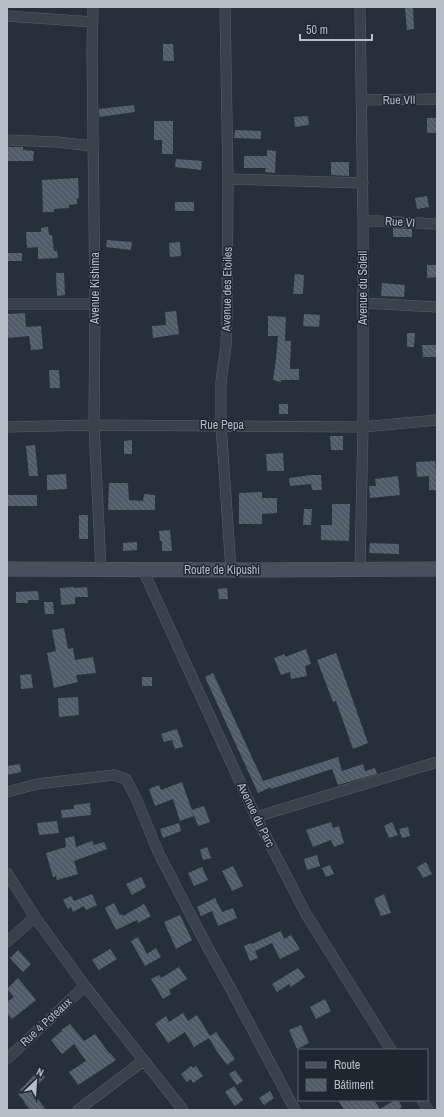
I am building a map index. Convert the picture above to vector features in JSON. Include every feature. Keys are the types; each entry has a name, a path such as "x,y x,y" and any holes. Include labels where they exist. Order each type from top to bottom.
{"main road":[{"name":"Route de Kipushi","path":"7,569 437,569"}],"street":[{"name":"Avenue Kishima","path":"93,7 92,51 95,304 94,425 101,569"},
{"name":"Avenue des Etoiles","path":"225,7 228,179 226,346 220,381 221,425 231,570"},
{"name":"Avenue du Soleil","path":"360,7 363,183 360,569"},
{"path":"7,16 93,22"},
{"name":"Rue VII","path":"362,100 437,99"},
{"path":"7,140 57,142 93,146"},
{"path":"228,179 363,183"},
{"name":"Rue VI","path":"363,221 437,224"},
{"path":"362,303 437,306"},
{"path":"7,304 95,304"},
{"name":"Rue Pepa","path":"7,427 221,425 362,427 437,420"},
{"name":"Avenue du Parc","path":"143,570 256,817 306,914 389,1049"},
{"path":"256,817 437,762"},
{"path":"7,792 37,784 114,775 126,779 136,798 159,854 295,1110"},
{"path":"7,873 35,917 85,986 183,1110"},
{"path":"7,942 35,917"},
{"name":"Rue 4 Poteaux","path":"7,1059 85,986"},
{"path":"78,1110 143,1061"},
{"path":"423,1101 428,1110"}],"building":[{"path":"405,7 413,7 414,29 407,30"},
{"path":"163,44 173,44 174,61 163,61"},
{"path":"134,105 135,112 99,117 99,109"},
{"path":"308,116 309,125 295,127 294,117"},
{"path":"427,118 437,118 437,133 427,133"},
{"path":"154,121 173,121 173,154 162,154 162,140 154,140"},
{"path":"235,130 261,131 261,139 234,138"},
{"path":"7,147 23,147 23,150 34,151 33,161 7,161"},
{"path":"267,150 276,151 275,173 265,172 266,168 244,168 244,156 267,156"},
{"path":"176,159 202,161 201,170 175,167"},
{"path":"331,162 349,162 349,176 331,175"},
{"path":"78,178 79,198 77,198 77,204 69,205 69,208 54,209 54,212 43,212 42,180"},
{"path":"427,196 429,207 417,209 415,198"},
{"path":"175,202 194,202 194,211 175,211"},
{"path":"48,227 49,235 52,235 54,251 57,251 58,258 38,259 38,247 27,248 26,232 41,232 41,228"},
{"path":"393,228 412,229 412,237 393,237"},
{"path":"107,240 132,242 131,250 106,247"},
{"path":"180,242 181,256 170,257 169,243"},
{"path":"7,253 22,253 22,261 7,261"},
{"path":"427,265 437,265 437,277 427,278"},
{"path":"56,273 64,273 65,295 57,296"},
{"path":"295,274 304,275 303,294 293,294"},
{"path":"382,283 405,285 404,297 381,296"},
{"path":"176,311 179,334 153,338 152,326 166,325 165,312"},
{"path":"25,313 26,327 41,326 43,349 31,350 29,336 7,338 7,314"},
{"path":"304,314 320,315 319,327 303,326"},
{"path":"268,316 286,317 285,341 291,341 290,369 299,369 299,380 281,380 281,382 273,380 278,336 268,336"},
{"path":"407,333 415,333 414,347 407,347"},
{"path":"422,345 437,345 437,357 423,357"},
{"path":"49,370 59,370 60,388 50,388"},
{"path":"279,404 288,404 288,414 279,414"},
{"path":"330,436 343,436 343,450 331,450"},
{"path":"132,440 132,454 124,454 124,441"},
{"path":"35,445 38,476 29,476 26,446"},
{"path":"283,453 284,471 267,471 266,454"},
{"path":"435,461 437,490 429,490 429,476 417,477 416,462"},
{"path":"66,474 67,489 47,490 47,475"},
{"path":"321,475 322,490 312,490 311,484 290,486 289,478"},
{"path":"398,476 400,495 370,498 369,486 376,486 375,479"},
{"path":"109,483 128,483 129,500 143,501 144,494 155,495 155,510 108,510"},
{"path":"262,492 262,498 277,498 277,513 262,514 262,524 239,524 239,493"},
{"path":"7,495 37,495 37,506 7,506"},
{"path":"332,504 350,504 349,541 321,540 321,525 332,525"},
{"path":"304,509 312,509 311,525 303,525"},
{"path":"79,515 88,515 88,539 79,539"},
{"path":"170,530 172,551 162,551 162,541 160,541 159,531"},
{"path":"137,542 137,550 123,551 123,543"},
{"path":"370,543 399,544 399,554 369,553"},
{"path":"87,587 88,597 75,597 75,604 61,605 60,588"},
{"path":"227,588 228,599 219,599 218,589"},
{"path":"38,591 39,600 28,600 28,603 16,603 16,592"},
{"path":"44,602 53,602 54,614 45,614"},
{"path":"64,628 68,649 73,648 75,660 93,657 96,673 76,675 78,682 54,688 47,653 56,651 52,630"},
{"path":"306,649 311,664 305,666 307,676 291,679 290,672 281,675 274,658 285,654 285,657"},
{"path":"336,653 368,743 353,749 336,701 333,702 317,660"},
{"path":"213,673 263,781 338,757 342,771 363,764 365,771 375,768 377,774 338,785 332,769 271,789 271,787 258,793 205,677"},
{"path":"31,674 33,688 21,689 20,675"},
{"path":"142,677 152,677 152,686 142,686"},
{"path":"78,697 79,715 59,717 58,698"},
{"path":"177,729 183,747 175,749 172,740 164,742 161,734"},
{"path":"20,764 21,772 7,775 7,766"},
{"path":"182,782 194,816 180,821 173,799 155,806 149,789 159,785 161,790"},
{"path":"90,803 91,815 62,818 61,810 74,809 74,805"},
{"path":"204,806 210,822 198,826 192,810"},
{"path":"57,821 59,833 39,835 37,823"},
{"path":"331,822 333,828 339,826 344,843 334,847 331,840 313,847 306,830"},
{"path":"392,822 398,835 389,838 384,826"},
{"path":"179,823 181,831 163,838 160,829"},
{"path":"408,827 410,836 402,838 399,829"},
{"path":"74,836 76,847 92,841 94,845 104,842 107,849 74,861 78,874 57,880 56,876 53,877 46,853 66,847 65,838"},
{"path":"207,847 211,858 203,860 200,850"},
{"path":"317,855 320,866 307,870 304,859"},
{"path":"426,862 432,874 423,878 417,867"},
{"path":"330,865 334,874 326,877 322,868"},
{"path":"233,866 243,886 232,891 222,871"},
{"path":"202,867 208,880 194,886 188,873"},
{"path":"141,877 146,887 132,895 126,884"},
{"path":"92,894 97,905 86,910 84,906 73,912 71,907 68,909 63,900 71,896 74,901"},
{"path":"384,894 391,913 381,916 374,899"},
{"path":"215,898 222,912 233,908 237,918 218,926 212,911 201,916 197,907"},
{"path":"114,903 120,915 122,914 123,916 144,904 151,916 138,923 137,920 116,930 105,908"},
{"path":"180,915 192,940 176,949 164,922"},
{"path":"281,931 284,939 291,935 300,949 280,959 272,943 255,951 258,958 250,961 244,946"},
{"path":"138,937 147,954 156,948 161,957 145,966 131,941"},
{"path":"110,949 117,959 99,970 92,960"},
{"path":"18,950 31,964 23,972 10,958"},
{"path":"179,967 187,979 169,990 171,994 163,999 151,979 159,975 161,978"},
{"path":"298,968 305,977 291,987 289,984 277,992 272,984"},
{"path":"18,978 36,1000 12,1019 7,1013 7,1002 14,997 7,989"},
{"path":"325,999 331,1011 316,1019 310,1007"},
{"path":"183,1013 188,1021 197,1015 210,1036 216,1032 235,1059 227,1065 209,1038 194,1047 185,1032 168,1043 155,1024 166,1016 169,1022"},
{"path":"70,1024 84,1041 95,1034 116,1060 78,1085 69,1072 86,1061 74,1044 62,1054 51,1040 62,1031 61,1030"},
{"path":"301,1025 309,1043 297,1049 289,1030"},
{"path":"191,1066 193,1068 196,1066 203,1076 193,1083 191,1079 187,1082 181,1074"},
{"path":"235,1070 243,1081 237,1085 229,1074"},
{"path":"38,1071 45,1077 32,1091 46,1110 30,1110 18,1094"},
{"path":"234,1086 243,1100 235,1106 225,1092"},
{"path":"270,1091 274,1098 264,1105 259,1098"},
{"path":"339,1101 375,1101 380,1109 393,1101 399,1101 402,1107 397,1110 344,1110"}]}
